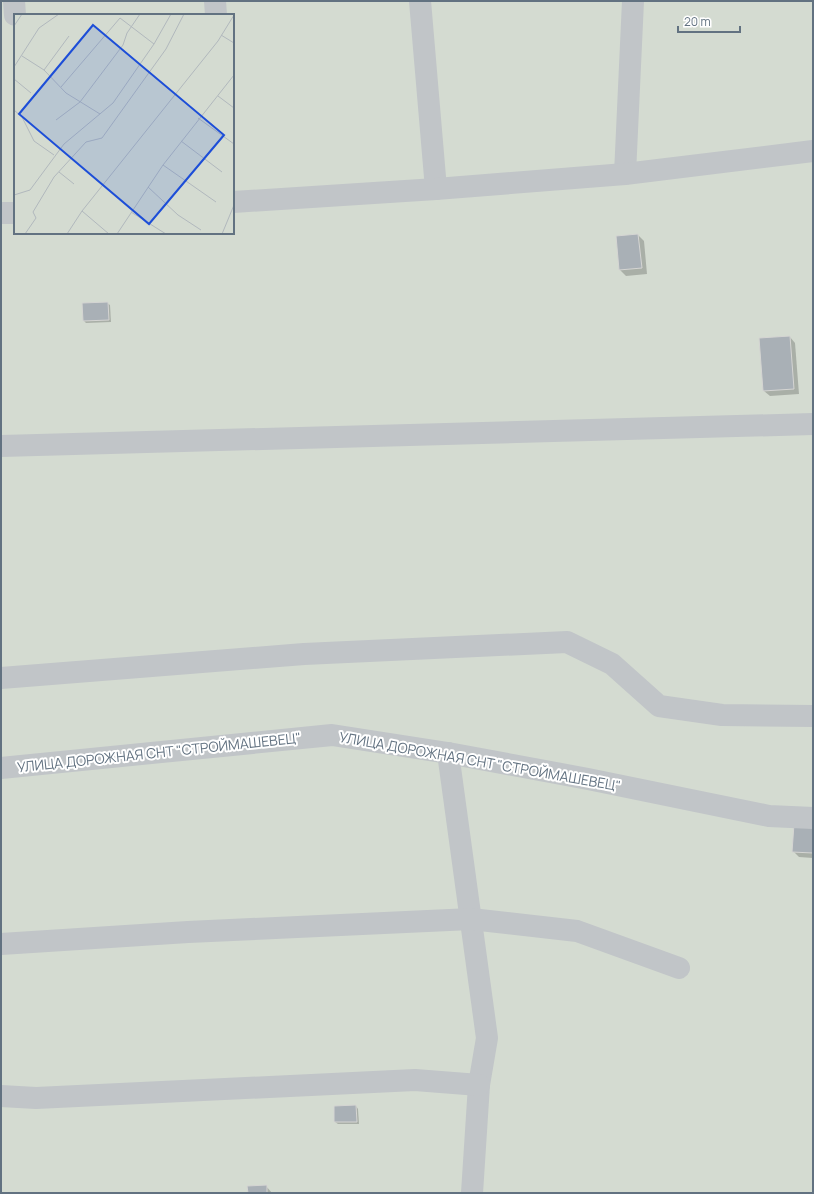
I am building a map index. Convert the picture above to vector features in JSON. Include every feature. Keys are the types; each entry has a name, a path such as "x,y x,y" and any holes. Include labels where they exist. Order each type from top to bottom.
{"street":[{"path":"14,1 15,14"},
{"path":"215,1 216,14"},
{"path":"420,1 436,189"},
{"path":"625,174 633,1"},
{"path":"234,202 436,189 625,174 813,151"},
{"path":"1,213 14,214"},
{"path":"1,446 813,424"},
{"path":"1,678 304,654 567,642 612,664 659,706 722,715 813,716"},
{"name":"УЛИЦА ДОРОЖНАЯ СНТ \"СТРОЙМАШЕВЕЦ\"","path":"1,768 332,735 448,753 588,779 769,816 813,818"},
{"path":"448,753 487,1038 479,1085 472,1193"},
{"path":"1,944 188,932 471,919 577,931 679,968"},
{"path":"1,1096 36,1098 415,1080 479,1085"}],"shaded area":[{"path":"1,1 813,1 813,1193 1,1193"}],"building":[{"path":"638,234 642,268 619,270 616,236"},
{"path":"108,302 109,320 83,321 82,303"},
{"path":"790,336 794,389 763,391 759,338"},
{"path":"794,824 813,825 813,853 792,852"},
{"path":"356,1105 357,1122 334,1122 334,1106"},
{"path":"267,1185 267,1193 248,1193 247,1186"}]}
